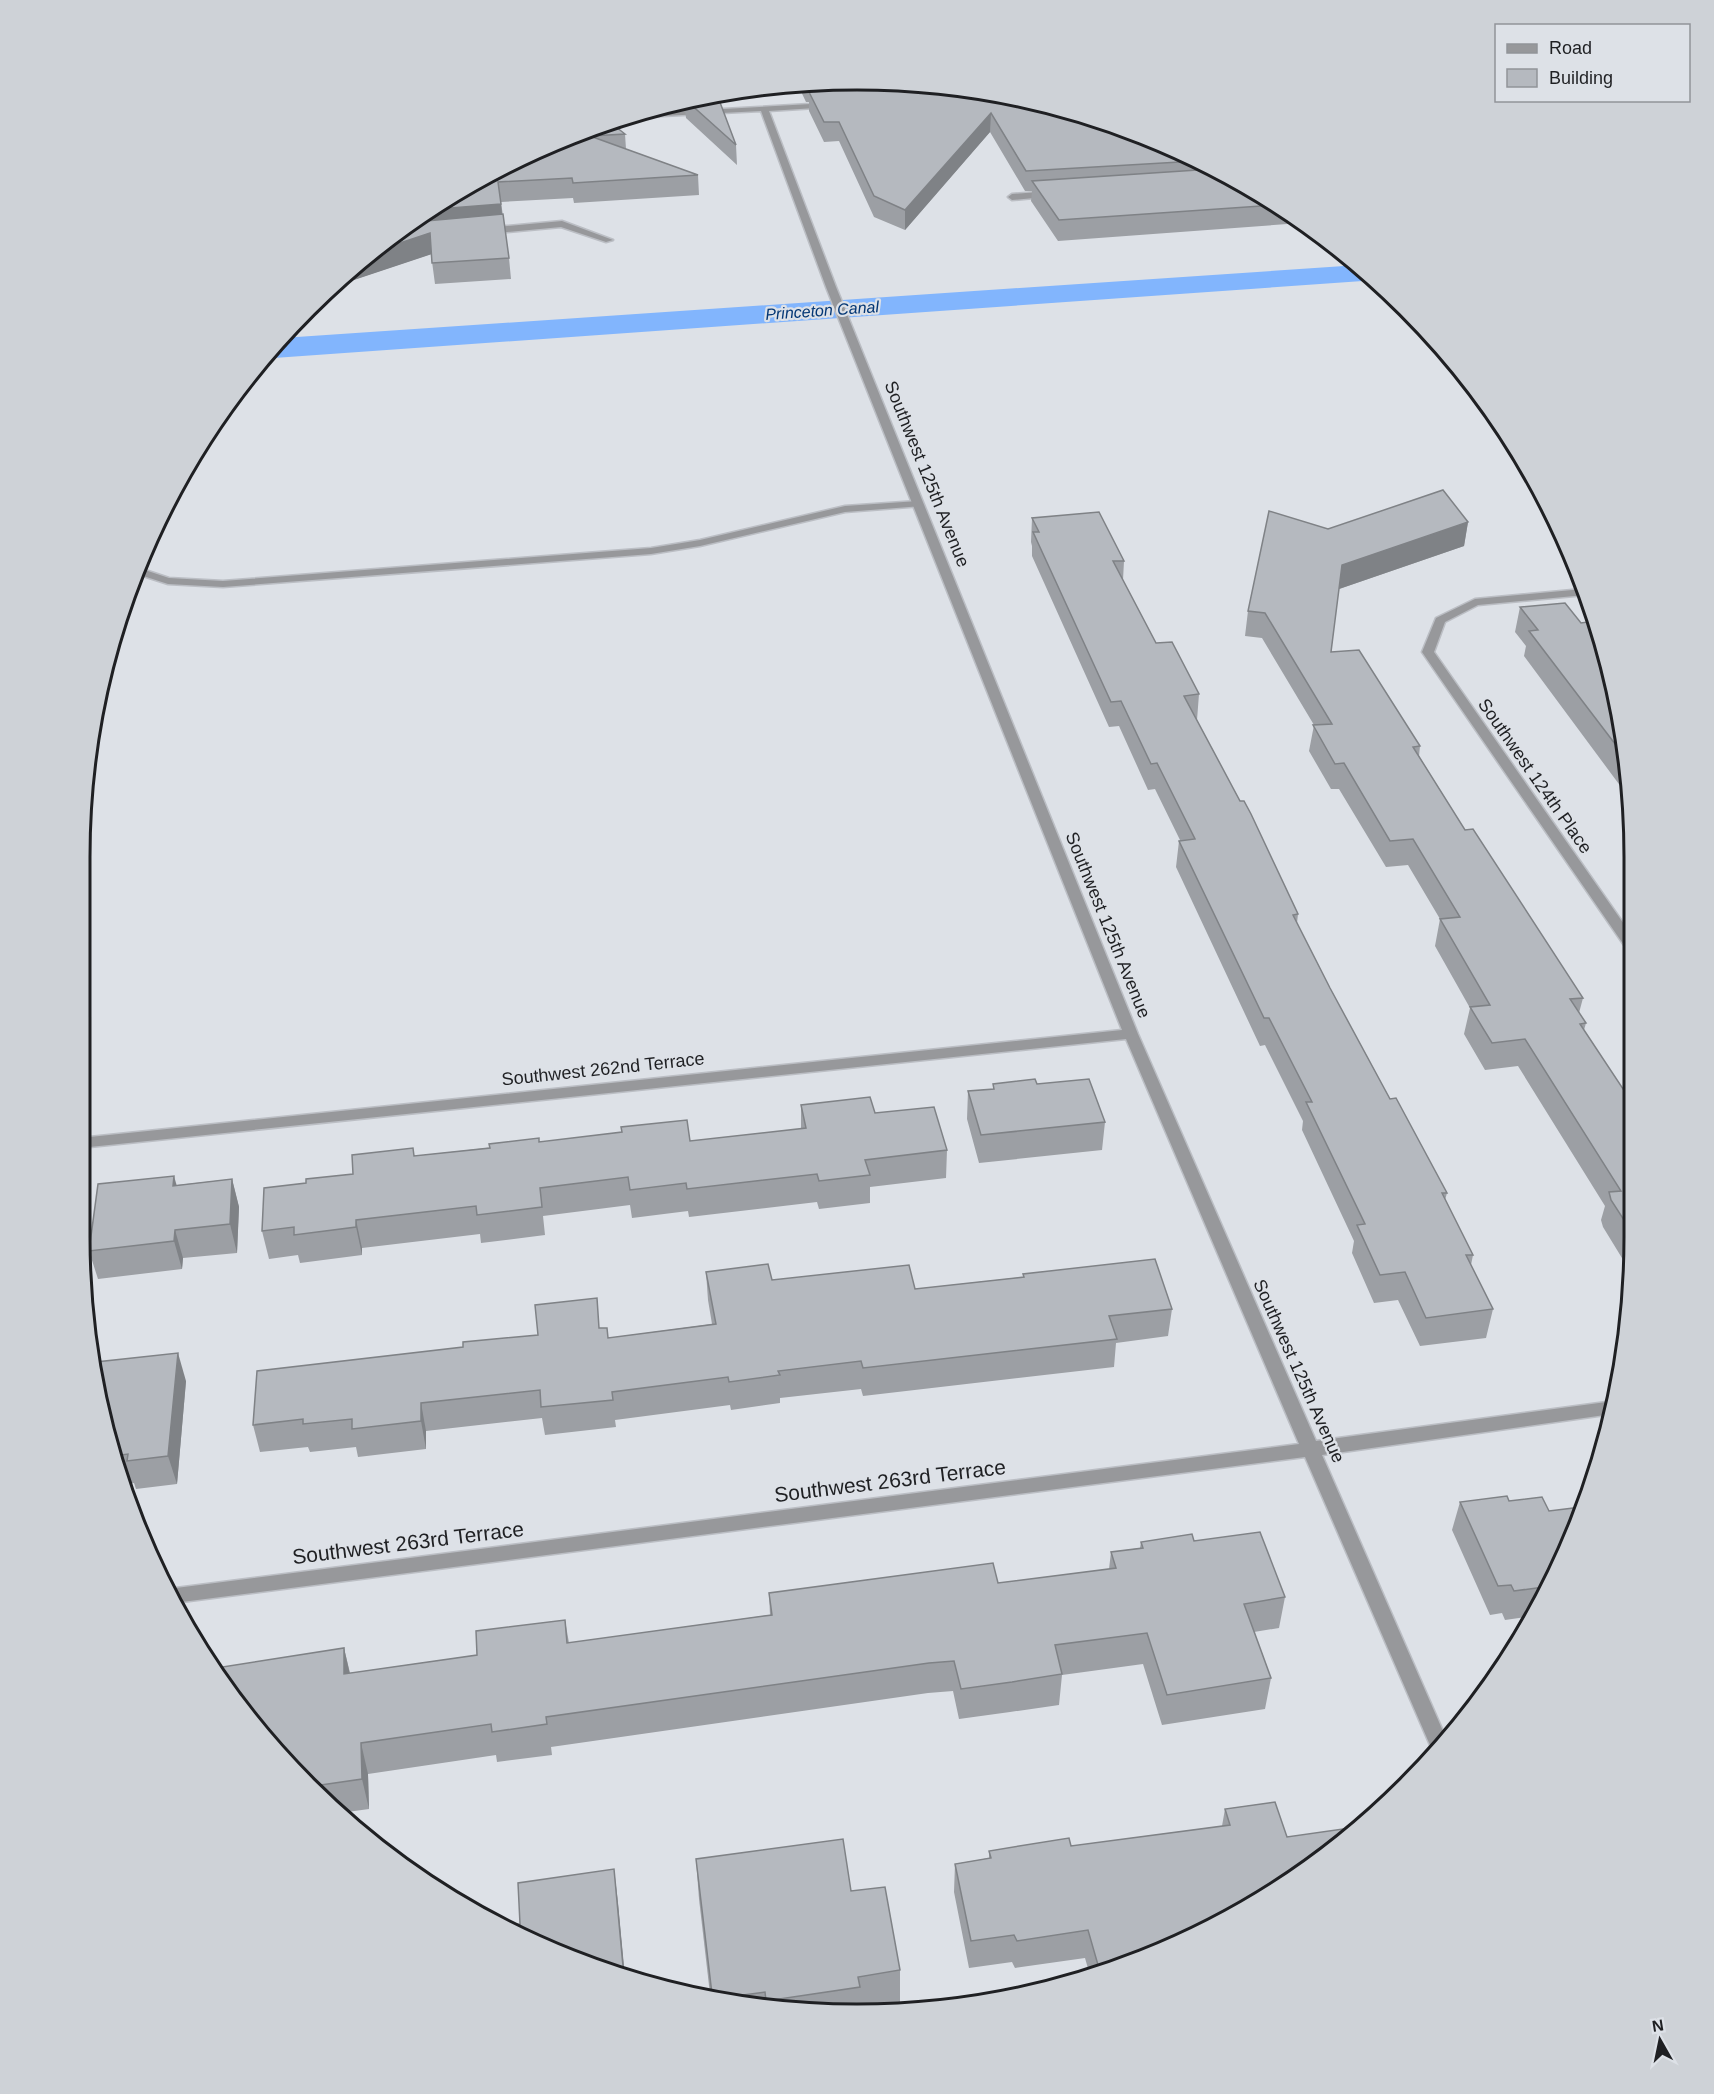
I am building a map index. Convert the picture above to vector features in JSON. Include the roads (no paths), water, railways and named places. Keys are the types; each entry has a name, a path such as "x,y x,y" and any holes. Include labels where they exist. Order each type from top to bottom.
{"street":[{"path":"663,115 837,105"},
{"name":"Southwest 125th Avenue","path":"764,109 831,287 1131,1034 1437,1740"},
{"path":"1012,197 1058,194"},
{"path":"473,232 562,224 609,240"},
{"path":"144,573 168,581 224,584 651,551 700,543 845,508 918,504"},
{"name":"Southwest 124th Place","path":"1577,593 1475,602 1440,620 1428,652 1624,935"},
{"name":"Southwest 262nd Terrace","path":"90,1142 1131,1034"},
{"name":"Southwest 263rd Terrace","path":"179,1595 1312,1449 1604,1408"}],"waterway":[{"name":"Princeton Canal","path":"284,347 1356,274"}]}
